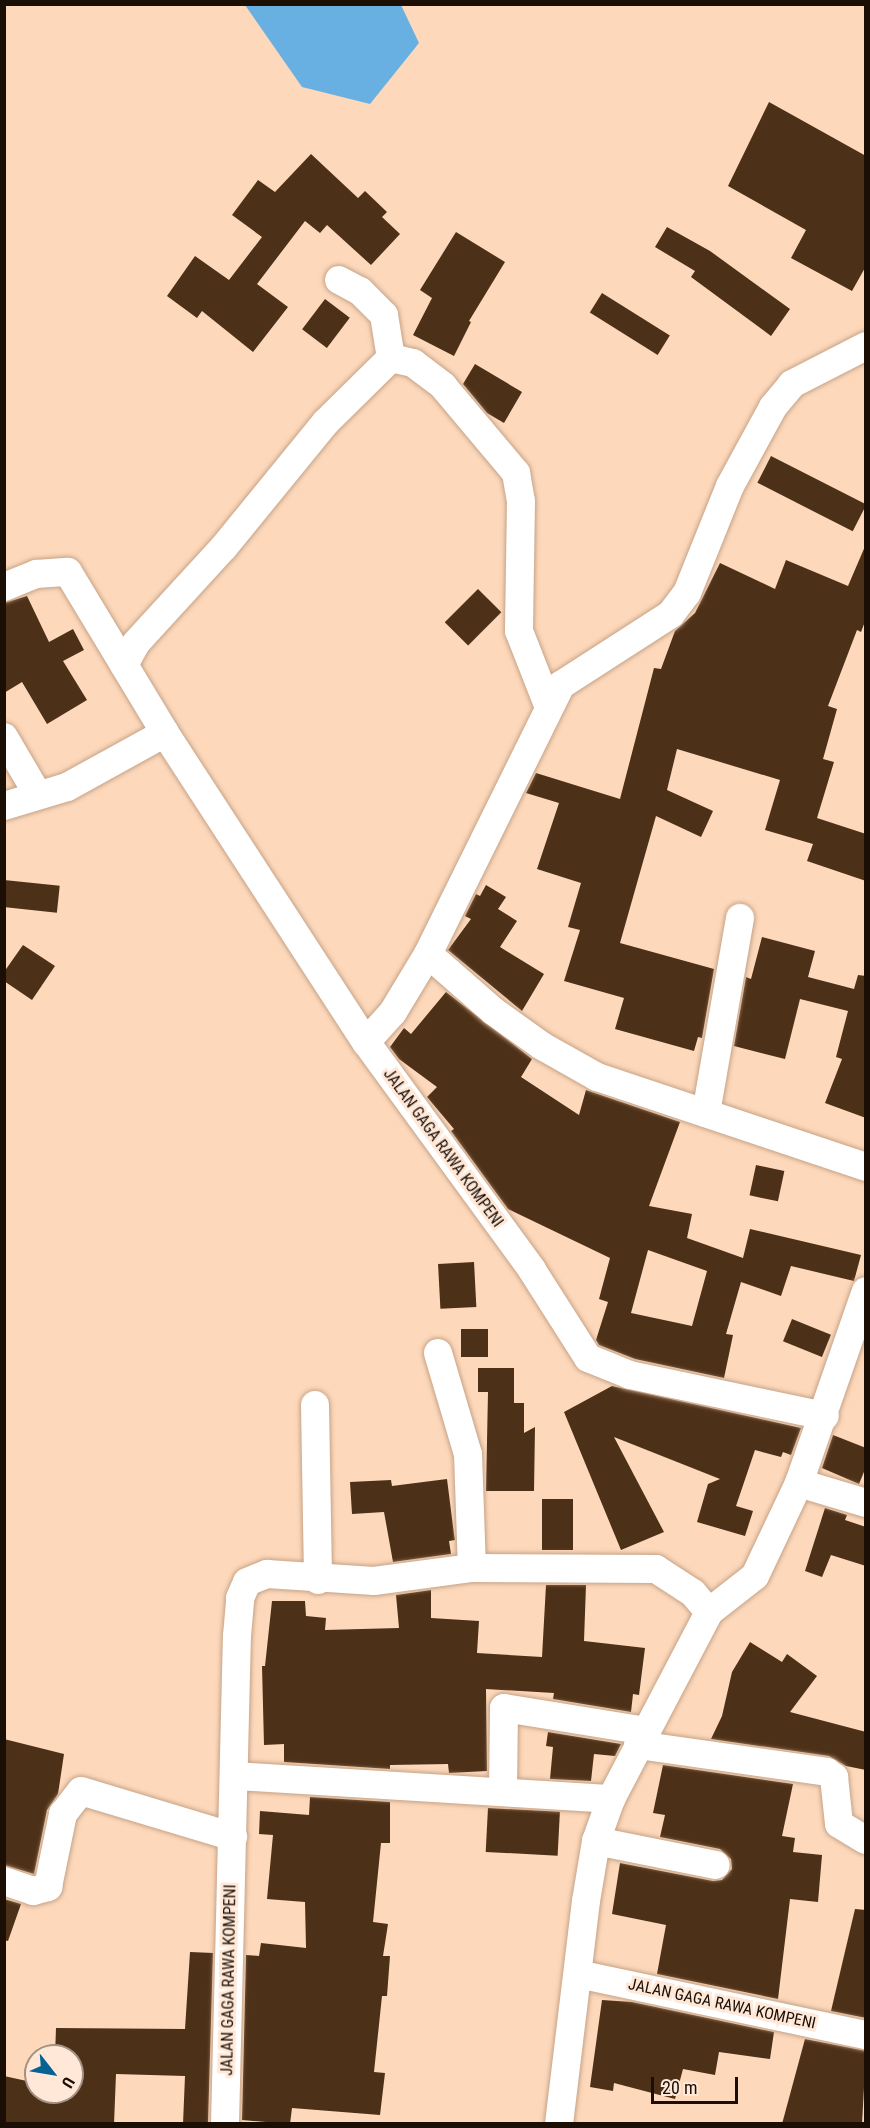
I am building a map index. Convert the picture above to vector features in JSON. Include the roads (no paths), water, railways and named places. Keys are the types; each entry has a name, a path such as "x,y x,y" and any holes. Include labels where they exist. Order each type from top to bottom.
{"street":[{"path":"339,280 360,291 384,315 391,358"},
{"path":"366,1042 393,1012 428,954 506,801 548,705 561,685 579,671 671,614 687,593 730,486 773,407 792,384 866,346"},
{"path":"124,665 136,643 224,547 325,423 391,358"},
{"path":"391,358 412,363 443,386 516,473 521,501 519,631 548,705"},
{"name":"JALAN GAGA RAWA KOMPENI","path":"4,587 36,574 68,572 165,733 366,1042 532,1270 588,1358 630,1375 825,1416"},
{"path":"4,806 67,787 100,771 165,733"},
{"path":"4,737 38,795"},
{"path":"706,1113 740,918"},
{"path":"428,954 493,1011 542,1046 597,1077 866,1167"},
{"path":"559,2124 596,1841 610,1798 709,1612 755,1576 800,1483 825,1416 855,1357 866,1292"},
{"path":"438,1353 468,1455 472,1568"},
{"path":"315,1405 318,1580"},
{"path":"800,1483 866,1503"},
{"name":"JALAN GAGA RAWA KOMPENI","path":"225,2124 240,1598 247,1582 256,1576 374,1581 472,1568 656,1569 693,1593 709,1612"},
{"path":"503,1792 504,1708 642,1738 827,1772 834,1777 839,1824 866,1840"},
{"path":"236,1776 610,1798"},
{"path":"4,1881 33,1891 48,1887 63,1814 81,1791 233,1837"},
{"path":"596,1841 716,1865"},
{"name":"JALAN GAGA RAWA KOMPENI","path":"578,1974 866,2035"}],"water":[{"path":"245,5 401,5 419,43 370,104 302,87"}]}
